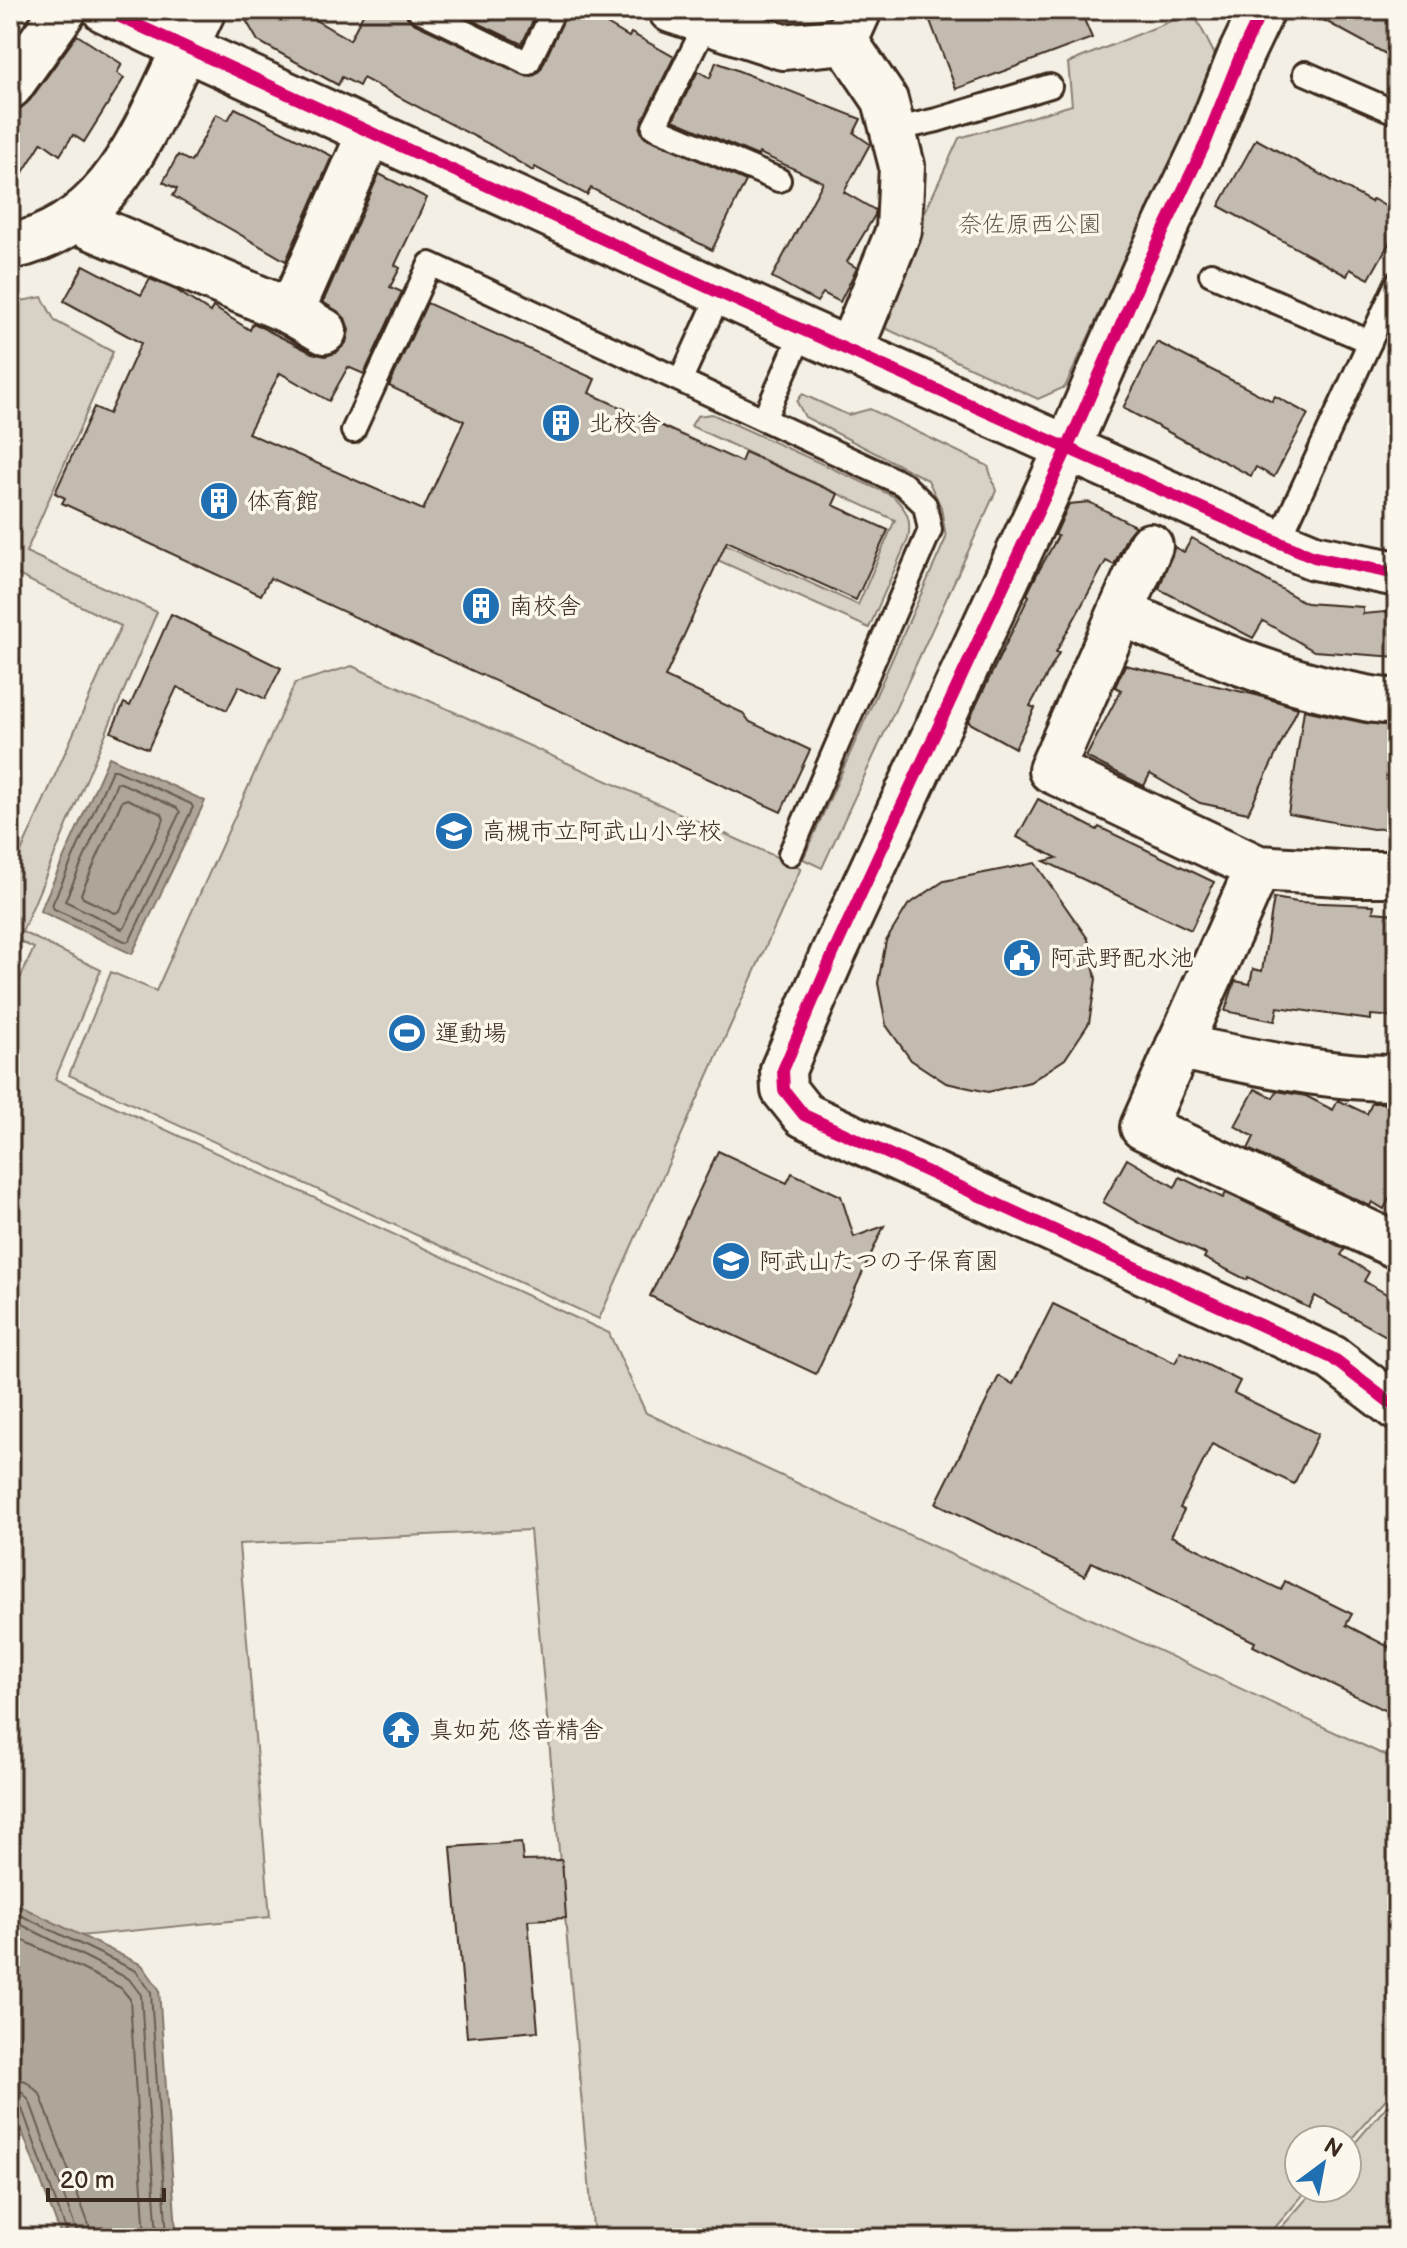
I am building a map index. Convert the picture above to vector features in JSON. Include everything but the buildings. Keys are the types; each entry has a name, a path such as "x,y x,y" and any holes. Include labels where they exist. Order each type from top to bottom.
{"street":[{"path":"10,86 64,10"},
{"path":"105,10 194,29 370,133 1278,542 1314,557 1397,574"},
{"path":"1262,10 1067,449 827,969 783,1070 784,1090 804,1115 1332,1358 1397,1408"},
{"path":"689,16 783,47 852,25 885,100 902,166 899,230 850,351"},
{"path":"10,247 50,234 75,220 117,179 194,29"},
{"path":"75,220 308,321 370,133"},
{"path":"1150,546 1051,770 1258,868 1397,874"},
{"path":"1122,613 1251,668 1314,687 1383,702 1397,701"},
{"path":"1258,868 1143,1127 1397,1246"},
{"path":"1178,1047 1300,1068 1397,1078"}],"lane":[{"path":"419,10 528,63 554,10"},
{"path":"689,16 654,127 779,180"},
{"path":"1305,73 1397,113"},
{"path":"893,130 1050,86"},
{"path":"353,431 430,264 903,484 925,505 930,530 790,854"},
{"path":"1211,274 1370,342"},
{"path":"1278,542 1397,283"},
{"path":"681,379 720,293"},
{"path":"764,419 803,330"}],"green space":[{"name":"奈佐原西公園","path":"1193,12 1218,61 1065,387 1038,399 874,323 959,138 1072,105 1068,63"},
{"path":"42,297 55,321 113,352 26,552 157,612 22,932 101,970 55,1079 609,1333 646,1413 1397,1761 1397,2086 1363,2125 1283,2124 1283,2204 1295,2204 1266,2238 594,2238 530,1530 239,1544 270,1917 10,1943 10,1001 34,948 10,937 10,877 121,626 10,571 10,303"},
{"path":"802,394 848,415 870,409 988,466 996,491 822,868 803,859 946,538 941,507 928,480 805,417 797,402"},
{"path":"712,414 893,496 902,506 909,520 908,539 869,628 713,558 721,542 858,605 895,520 691,426 697,416"},
{"name":"運動場","path":"352,666 801,868 599,1319 69,1075 111,972 156,991 295,683"},
{"path":"1397,2094 1397,2238 1272,2238 1302,2204 1363,2204 1363,2133"}],"water":[{"path":"109,757 205,801 132,954 40,911"},
{"path":"10,1893 24,1908 142,1965 159,1989 176,2230 174,2238 62,2238 10,2099"}],"cycle path":[{"path":"105,10 720,293 1278,542 1314,557 1397,574"},
{"path":"1262,10 1067,449 833,954 783,1070 784,1090 804,1115 1332,1358 1397,1408"}],"place":[{"name":"北校舎","path":"561,423"},
{"name":"体育館","path":"219,501"},
{"name":"南校舎","path":"481,606"},
{"name":"高槻市立阿武山小学校","path":"454,831"},
{"name":"阿武野配水池","path":"1022,958"},
{"name":"運動場","path":"407,1033"},
{"name":"阿武山たつの子保育園","path":"731,1261"},
{"name":"真如苑 悠音精舎","path":"401,1730"}]}
